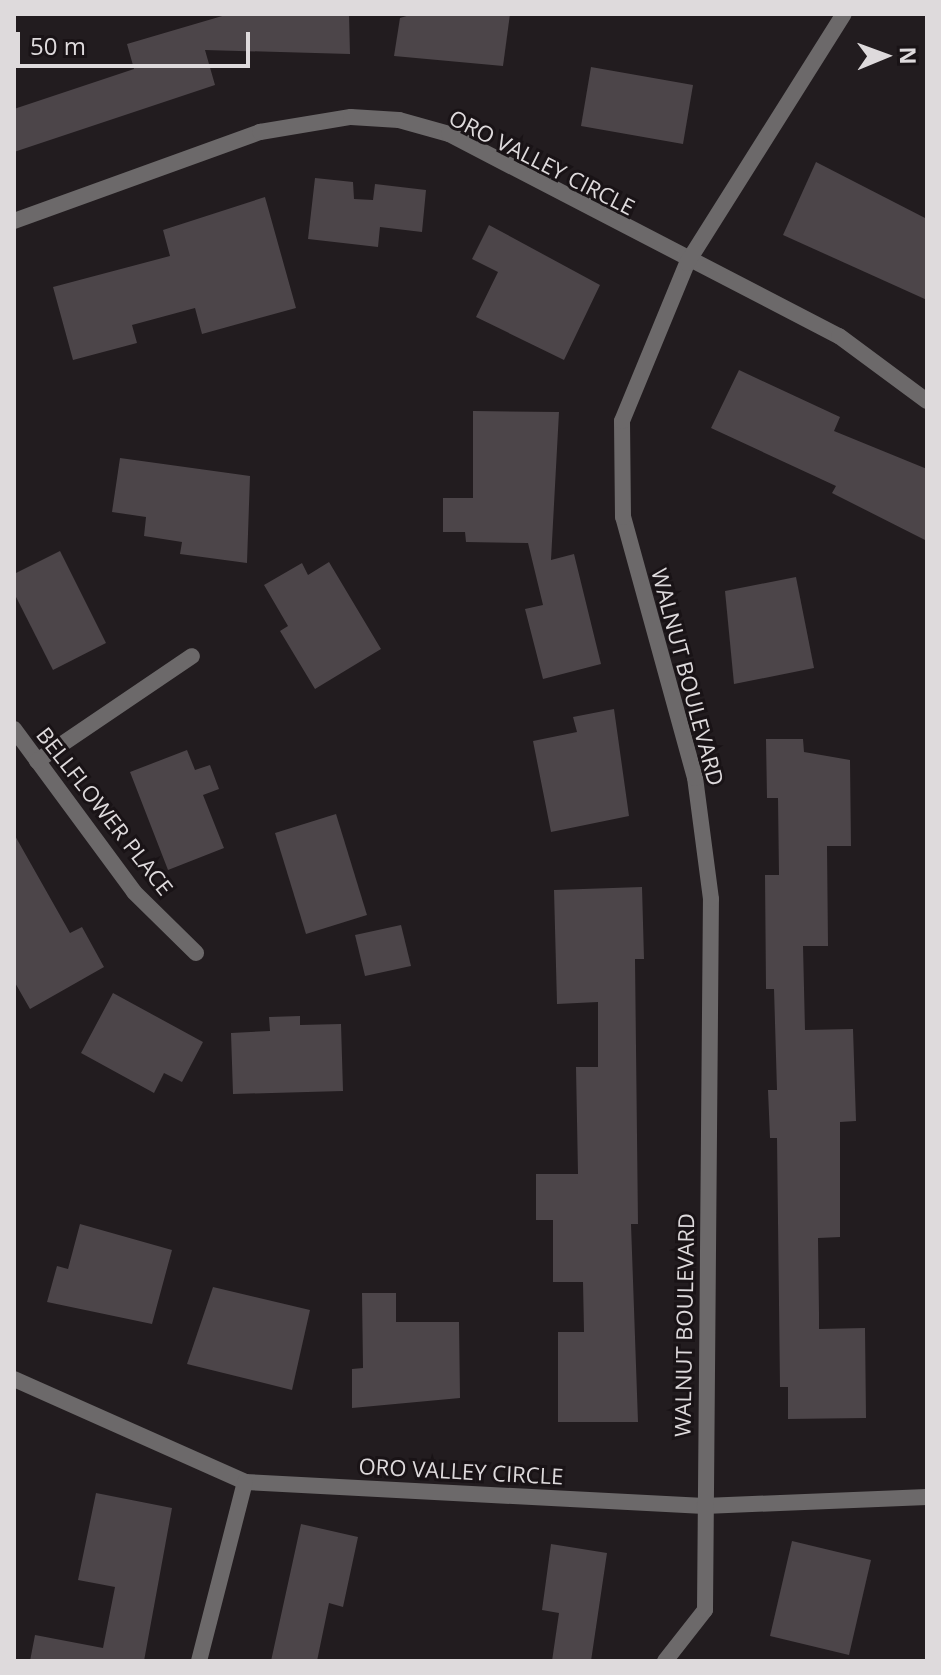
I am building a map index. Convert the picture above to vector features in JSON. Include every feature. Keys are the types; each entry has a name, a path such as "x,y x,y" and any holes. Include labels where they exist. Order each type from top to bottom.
{"street":[{"name":"WALNUT BOULEVARD","path":"665,1661 705,1610 711,899 695,778 623,517 622,421 687,263 844,14"},
{"name":"ORO VALLEY CIRCLE","path":"14,221 260,132 351,117 449,134 687,263 839,336 927,401"},
{"path":"37,761 192,656"},
{"name":"BELLFLOWER PLACE","path":"14,729 134,892 196,953"},
{"name":"ORO VALLEY CIRCLE","path":"14,1379 245,1482 704,1506 927,1497"},
{"path":"199,1661 245,1482"}],"building":[{"path":"229,14 349,14 350,54 205,50 215,85 14,152 14,109 134,69 127,44"},
{"path":"413,14 510,14 503,66 394,56 400,18"},
{"path":"591,67 693,85 683,144 581,126"},
{"path":"816,162 927,219 927,300 783,235"},
{"path":"315,178 353,182 354,199 373,200 375,184 426,190 422,232 380,227 378,247 308,239"},
{"path":"265,197 296,308 202,334 195,308 132,325 137,343 73,360 53,287 170,256 163,230"},
{"path":"489,225 600,285 564,360 476,317 498,272 472,259"},
{"path":"739,370 840,417 834,431 927,469 927,541 832,493 836,486 711,428"},
{"path":"473,411 559,412 551,560 574,554 601,664 543,679 525,609 543,605 528,543 466,542 465,532 443,532 443,498 473,498"},
{"path":"120,458 250,476 247,563 180,554 182,542 144,536 146,517 112,512"},
{"path":"60,551 106,643 53,670 14,593 14,574"},
{"path":"329,562 381,649 315,689 280,631 288,626 264,585 302,563 308,575"},
{"path":"796,577 814,668 734,684 725,591"},
{"path":"614,709 629,816 551,832 533,741 577,732 573,717"},
{"path":"766,739 803,739 804,752 850,760 851,846 827,846 828,946 803,946 805,1030 853,1029 856,1121 840,1122 840,1237 818,1238 819,1329 865,1328 866,1418 788,1419 788,1387 780,1387 777,1138 770,1138 768,1090 777,1090 774,989 766,989 765,875 779,875 778,798 767,798"},
{"path":"187,750 195,770 210,765 219,789 203,795 224,848 168,870 130,772"},
{"path":"336,814 367,915 306,934 275,833"},
{"path":"14,834 70,933 82,927 104,967 30,1009 14,981"},
{"path":"642,887 644,959 635,959 638,1224 631,1224 638,1422 558,1422 558,1332 584,1332 583,1282 553,1282 553,1220 536,1220 536,1174 578,1174 576,1067 598,1067 598,1002 557,1004 554,890"},
{"path":"401,925 411,966 365,976 355,935"},
{"path":"113,993 203,1042 182,1082 164,1073 154,1093 81,1053"},
{"path":"300,1016 300,1025 341,1024 343,1091 233,1094 231,1033 270,1031 269,1017"},
{"path":"80,1224 172,1250 152,1324 47,1302 57,1266 68,1269"},
{"path":"213,1287 310,1310 292,1390 187,1364"},
{"path":"362,1293 396,1293 396,1322 459,1322 460,1398 352,1408 352,1369 363,1368"},
{"path":"96,1493 172,1508 144,1661 30,1661 35,1635 103,1648 115,1587 78,1580"},
{"path":"301,1524 358,1537 343,1607 329,1603 317,1661 271,1661"},
{"path":"792,1541 871,1560 849,1655 770,1636"},
{"path":"551,1544 607,1553 591,1661 552,1661 559,1613 542,1610"}]}
